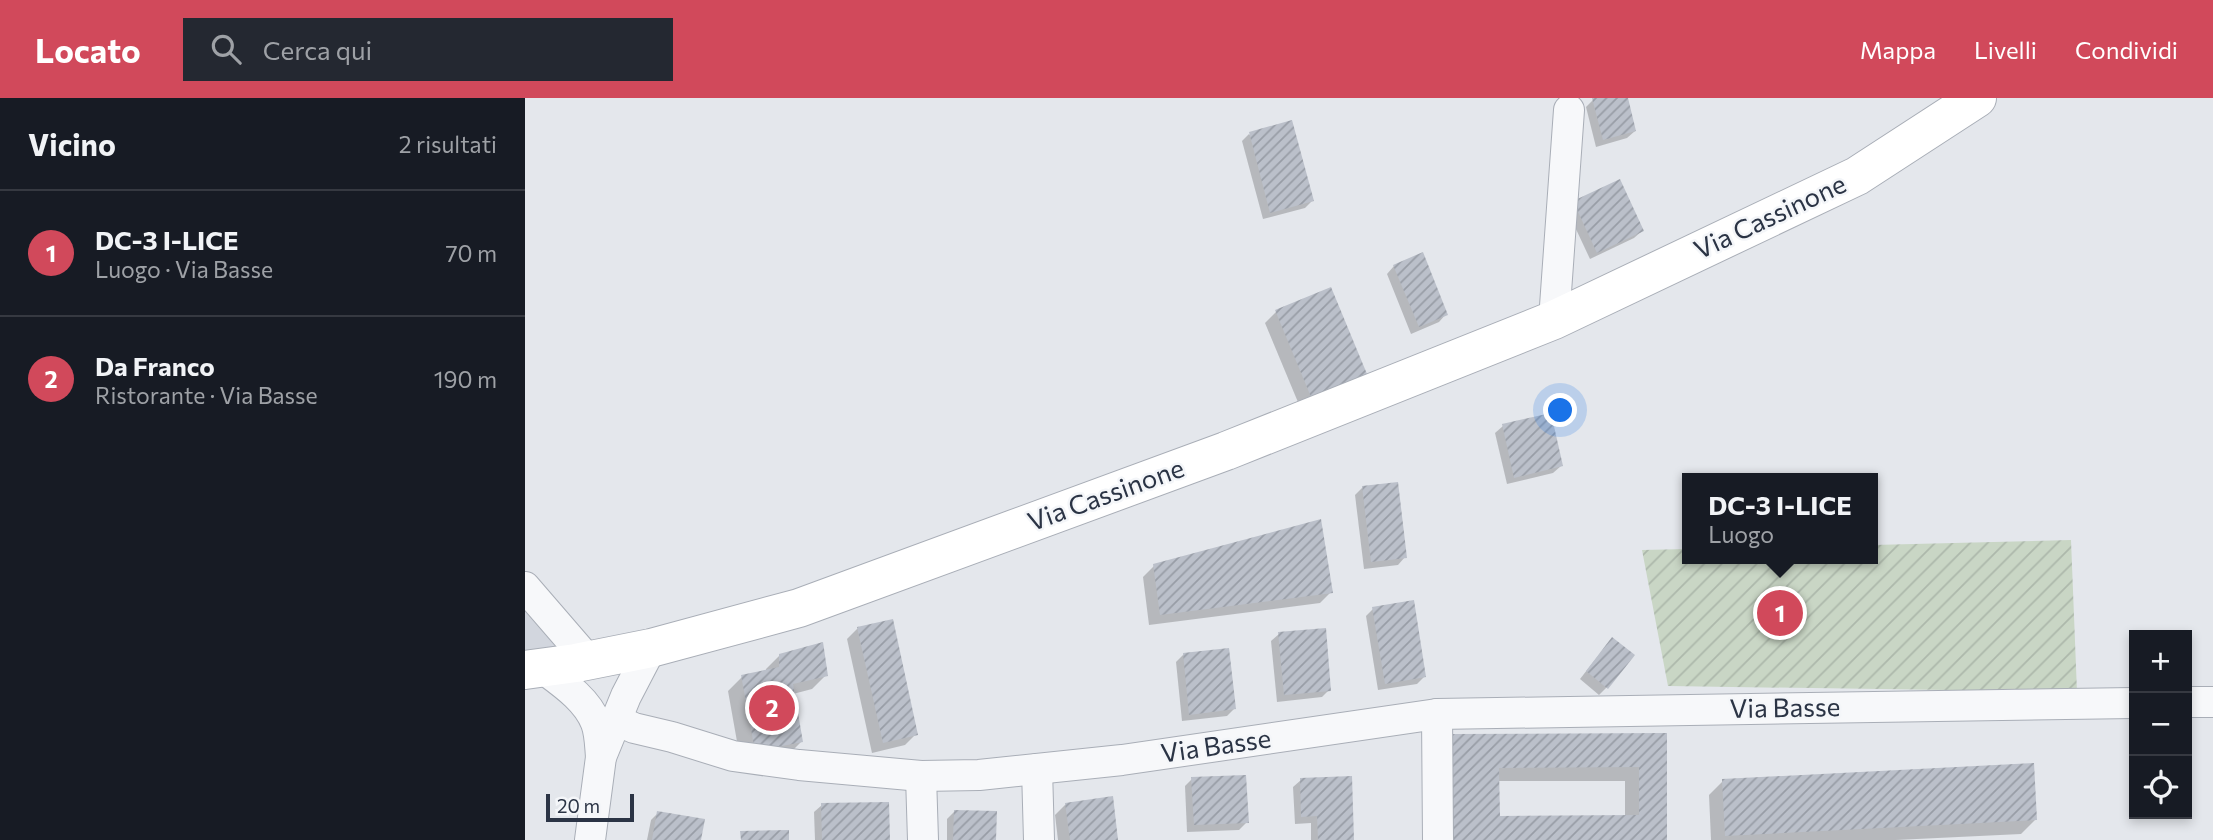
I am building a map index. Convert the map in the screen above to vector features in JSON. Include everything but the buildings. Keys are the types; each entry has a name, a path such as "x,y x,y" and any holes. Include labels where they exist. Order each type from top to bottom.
{"main road":[{"name":"Via Cassinone","path":"533,669 651,648 799,608 1226,451 1554,320 1857,176 1977,98"}],"street":[{"path":"1554,320 1569,110"},
{"path":"525,587 588,660"},
{"path":"590,840 601,757 626,696 651,648"},
{"path":"533,669 583,702 596,723 601,757"},
{"path":"2192,702 2213,702"},
{"name":"Via Basse","path":"616,720 634,728 733,757 921,776 979,775 1122,760 1437,714 2129,703"},
{"path":"1437,714 1439,840"},
{"path":"1037,769 1039,840"},
{"path":"921,776 923,840"}],"shaded area":[{"path":"525,606 557,649 525,653"}],"green space":[{"path":"2071,540 2077,692 1668,686 1642,550 1682,549 1682,564 1878,564 1878,545"}],"place":[{"name":"DC-3 I-LICE","path":"1780,613"},
{"name":"Da Franco","path":"772,708"}]}
